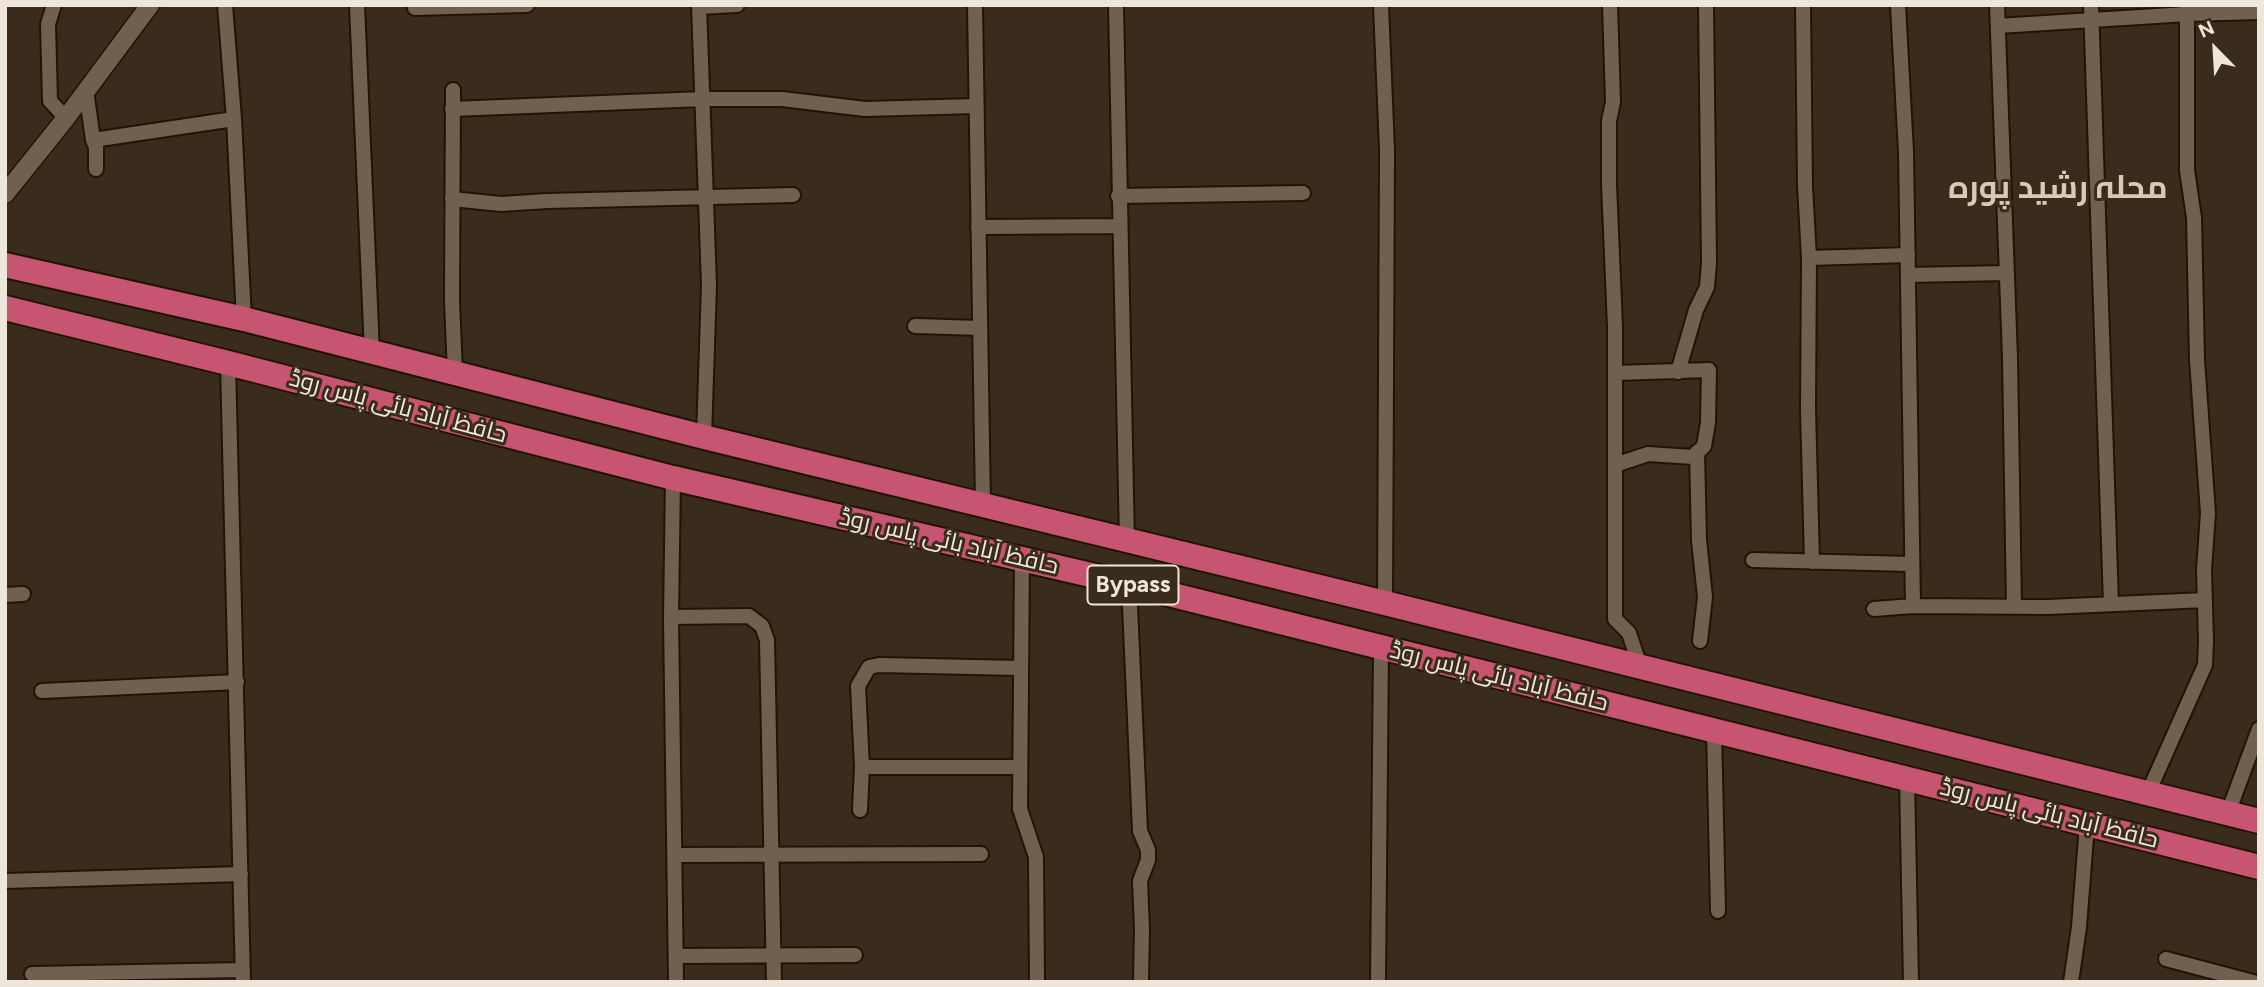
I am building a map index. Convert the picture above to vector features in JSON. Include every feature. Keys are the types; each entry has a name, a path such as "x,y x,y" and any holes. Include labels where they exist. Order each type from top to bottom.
{"highway":[{"name":"حافظ آباد بائی پاس روڈ","path":"5,265 244,319 704,437 1385,603 2259,821"},
{"name":"حافظ آباد بائی پاس روڈ","path":"5,308 673,478 1129,584 2259,867"}],"street":[{"path":"54,5 48,24 50,101 66,118"},
{"path":"5,194 66,118 150,5"},
{"path":"225,5 244,319"},
{"path":"358,5 372,352"},
{"path":"415,8 527,5"},
{"path":"704,437 709,285 699,6 737,5"},
{"path":"975,5 983,505"},
{"path":"1116,5 1127,541"},
{"path":"1381,5 1387,150 1385,603"},
{"path":"1610,5 1613,102 1609,121 1609,184 1615,373 1615,619 1629,633 1640,666"},
{"path":"1678,372 1696,310 1707,287 1709,263 1706,5"},
{"path":"1803,5 1812,562"},
{"path":"1898,5 1906,152 1913,606"},
{"path":"1997,5 2010,358 2014,607"},
{"path":"2148,793 2205,666 2204,570 2208,513 2197,360 2194,218 2187,170 2187,10"},
{"path":"1998,26 2091,12 2259,12"},
{"path":"2091,12 2111,604"},
{"path":"86,90 96,147 96,169"},
{"path":"453,90 452,301 455,373"},
{"path":"452,109 703,99 782,99 865,108 976,106"},
{"path":"93,140 234,119"},
{"path":"1118,196 1303,194"},
{"path":"452,200 501,204 793,195"},
{"path":"978,227 1119,226"},
{"path":"1809,258 1908,255"},
{"path":"1908,275 2005,273"},
{"path":"915,326 980,328"},
{"path":"32,974 243,976 228,363"},
{"path":"1615,373 1709,370 1708,424 1704,446 1693,457 1648,454 1615,465"},
{"path":"1698,452 1699,540 1705,597 1700,641"},
{"path":"673,478 671,617 676,982"},
{"path":"1022,558 1020,809 1036,857 1037,982"},
{"path":"1753,560 1911,564"},
{"path":"1129,584 1140,831 1148,850 1148,860 1140,881 1141,982"},
{"path":"5,595 23,594"},
{"path":"1874,609 2205,600"},
{"path":"671,617 750,616 762,626 767,640 774,982"},
{"path":"1378,982 1381,647"},
{"path":"860,810 862,767 858,686 869,667 879,664 1020,668"},
{"path":"42,691 237,682"},
{"path":"2228,813 2259,729"},
{"path":"1713,730 1718,911"},
{"path":"862,767 1019,767"},
{"path":"1907,779 1911,982"},
{"path":"2071,982 2079,927 2087,824"},
{"path":"675,855 981,855"},
{"path":"5,881 241,874"},
{"path":"676,956 855,955"},
{"path":"2166,959 2253,982"}],"district":[{"name":"محلہ رشید پورہ","path":"2058,189"}]}
